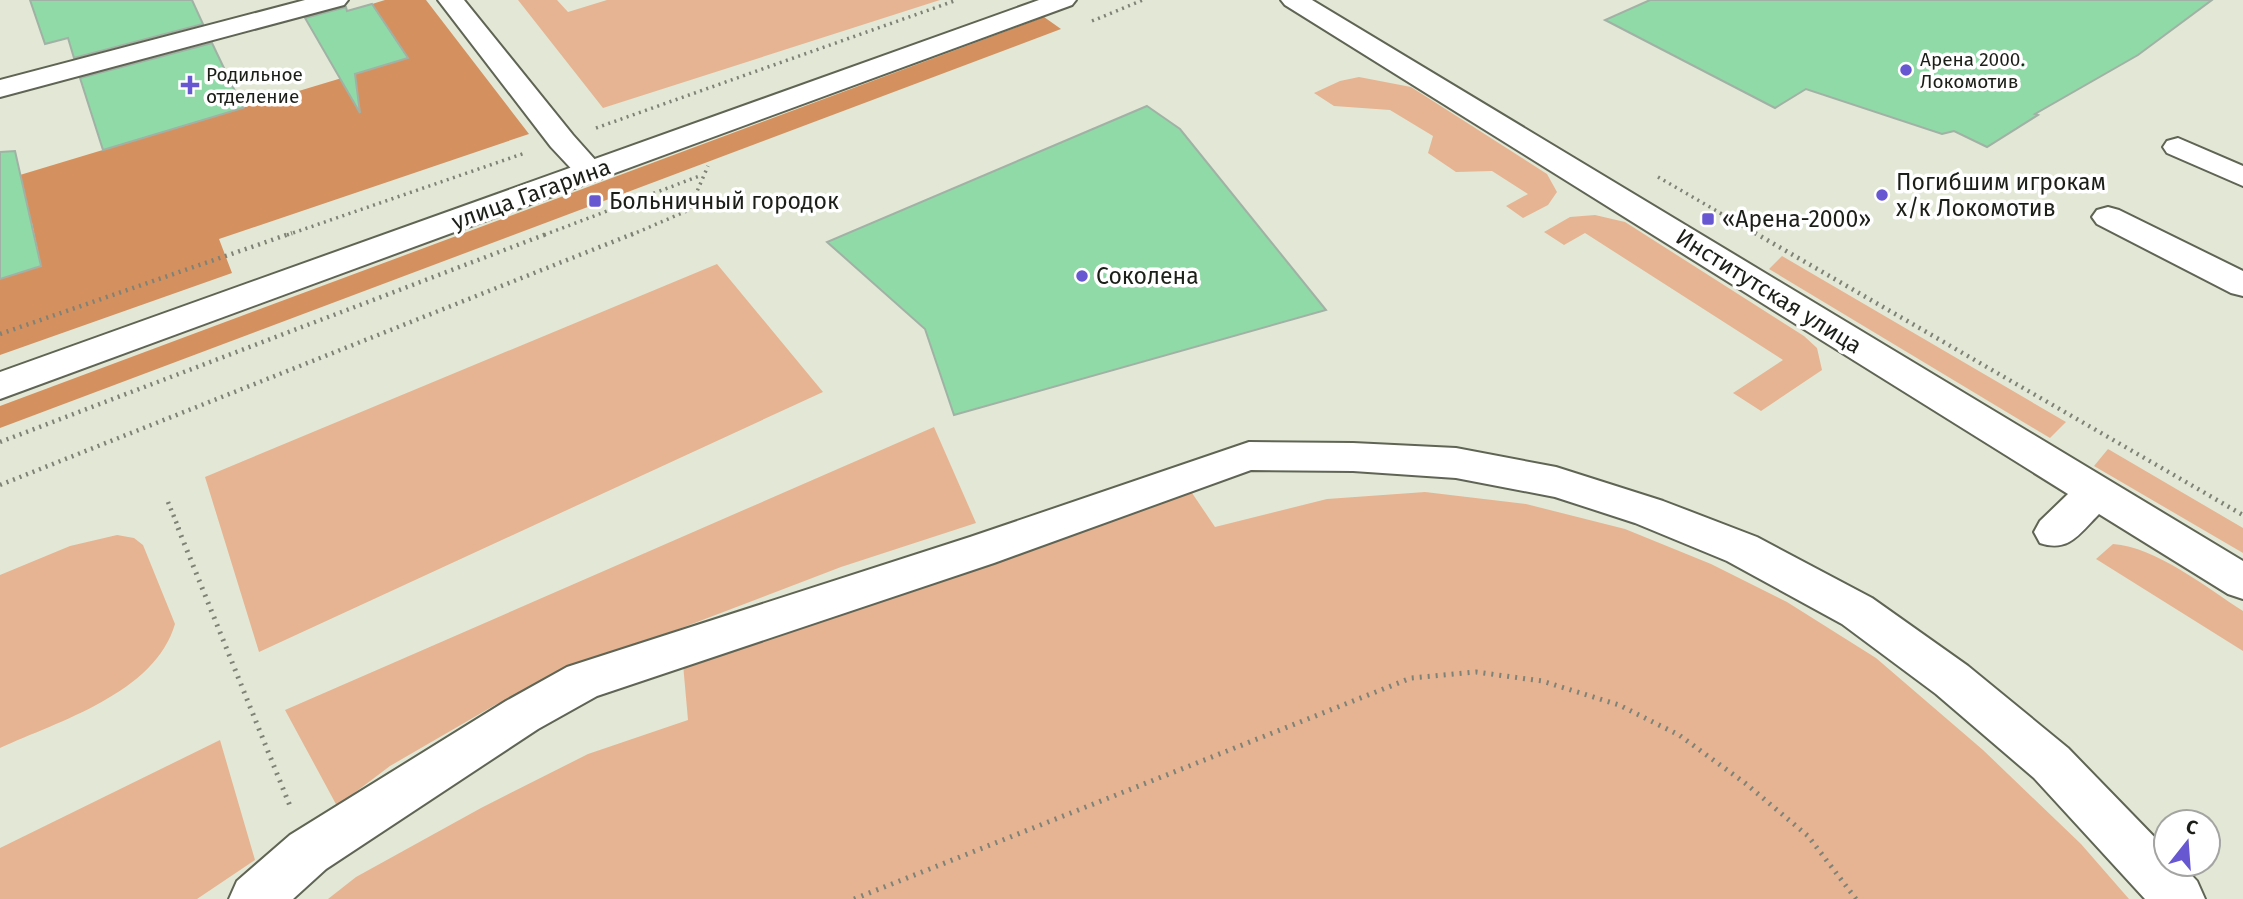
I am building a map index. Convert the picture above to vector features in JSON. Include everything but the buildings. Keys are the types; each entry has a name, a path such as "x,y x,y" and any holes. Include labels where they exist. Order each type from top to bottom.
{"main road":[{"path":"0,89 335,0"},
{"path":"451,0 562,141 591,172"},
{"name":"Институтская улица","path":"1294,0 2243,583"},
{"name":"улица Гагарина","path":"0,386 591,172 1071,13"},
{"path":"2178,147 2243,177"},
{"path":"2108,217 2243,285"},
{"path":"255,899 309,852 522,715 583,681 979,551 1248,456 1353,457 1456,463 1556,482 1649,512 1742,549 1857,611 1952,680 2051,763 2179,899"},
{"path":"2054,532 2097,492"}],"path":[{"path":"0,334 562,141 957,0"},
{"path":"1071,13 1143,0"},
{"path":"0,485 689,210 706,167 719,162"},
{"path":"0,442 703,174"},
{"path":"1654,174 2243,515"},
{"path":"168,502 309,852"},
{"path":"854,899 1411,678 1476,672 1542,681 1619,705 1679,735 1745,783 1808,836 1856,899"}],"shaded area":[{"path":"385,0 426,0 529,134 219,239 232,273 0,355 0,279 41,265 32,223 0,233 0,181 408,58 372,4"},
{"path":"518,0 557,0 568,12 607,0 940,0 603,108"},
{"path":"1044,17 1061,29 0,428 0,406"},
{"path":"1359,77 1411,87 1547,174 1557,192 1548,205 1523,218 1506,206 1528,194 1492,171 1456,172 1428,153 1433,136 1390,110 1334,106 1314,93 1340,81"},
{"path":"1595,215 1625,222 1804,336 1817,348 1822,370 1761,411 1733,393 1783,360 1585,233 1564,245 1544,232 1570,217"},
{"path":"1782,256 2066,422 2050,438 1769,269"},
{"path":"717,264 823,392 259,652 205,477"},
{"path":"934,427 976,523 841,567 574,669 495,705 390,766 337,806 285,710"},
{"path":"2108,449 2243,528 2243,553 2094,466"},
{"path":"1190,490 1215,527 1327,499 1425,492 1526,504 1625,529 1711,564 1787,602 1876,658 1983,750 2081,844 2129,899 328,899 356,877 481,808 588,754 688,720 683,664"},
{"path":"117,535 134,538 143,545 175,624 164,648 148,669 102,702 0,748 0,575 70,546"},
{"path":"2113,544 2146,552 2164,560 2243,611 2243,651 2096,559"},
{"path":"220,740 255,860 197,899 0,899 0,848"}],"place":[{"name":"Арена 2000. Локомотив","path":"1906,70"},
{"name":"Родильное отделение","path":"190,85"},
{"name":"Погибшим игрокам х/к Локомотив","path":"1882,195"},
{"name":"Больничный городок","path":"595,201"},
{"name":"«Арена-2000»","path":"1708,219"},
{"name":"Соколена","path":"1082,276"}]}
